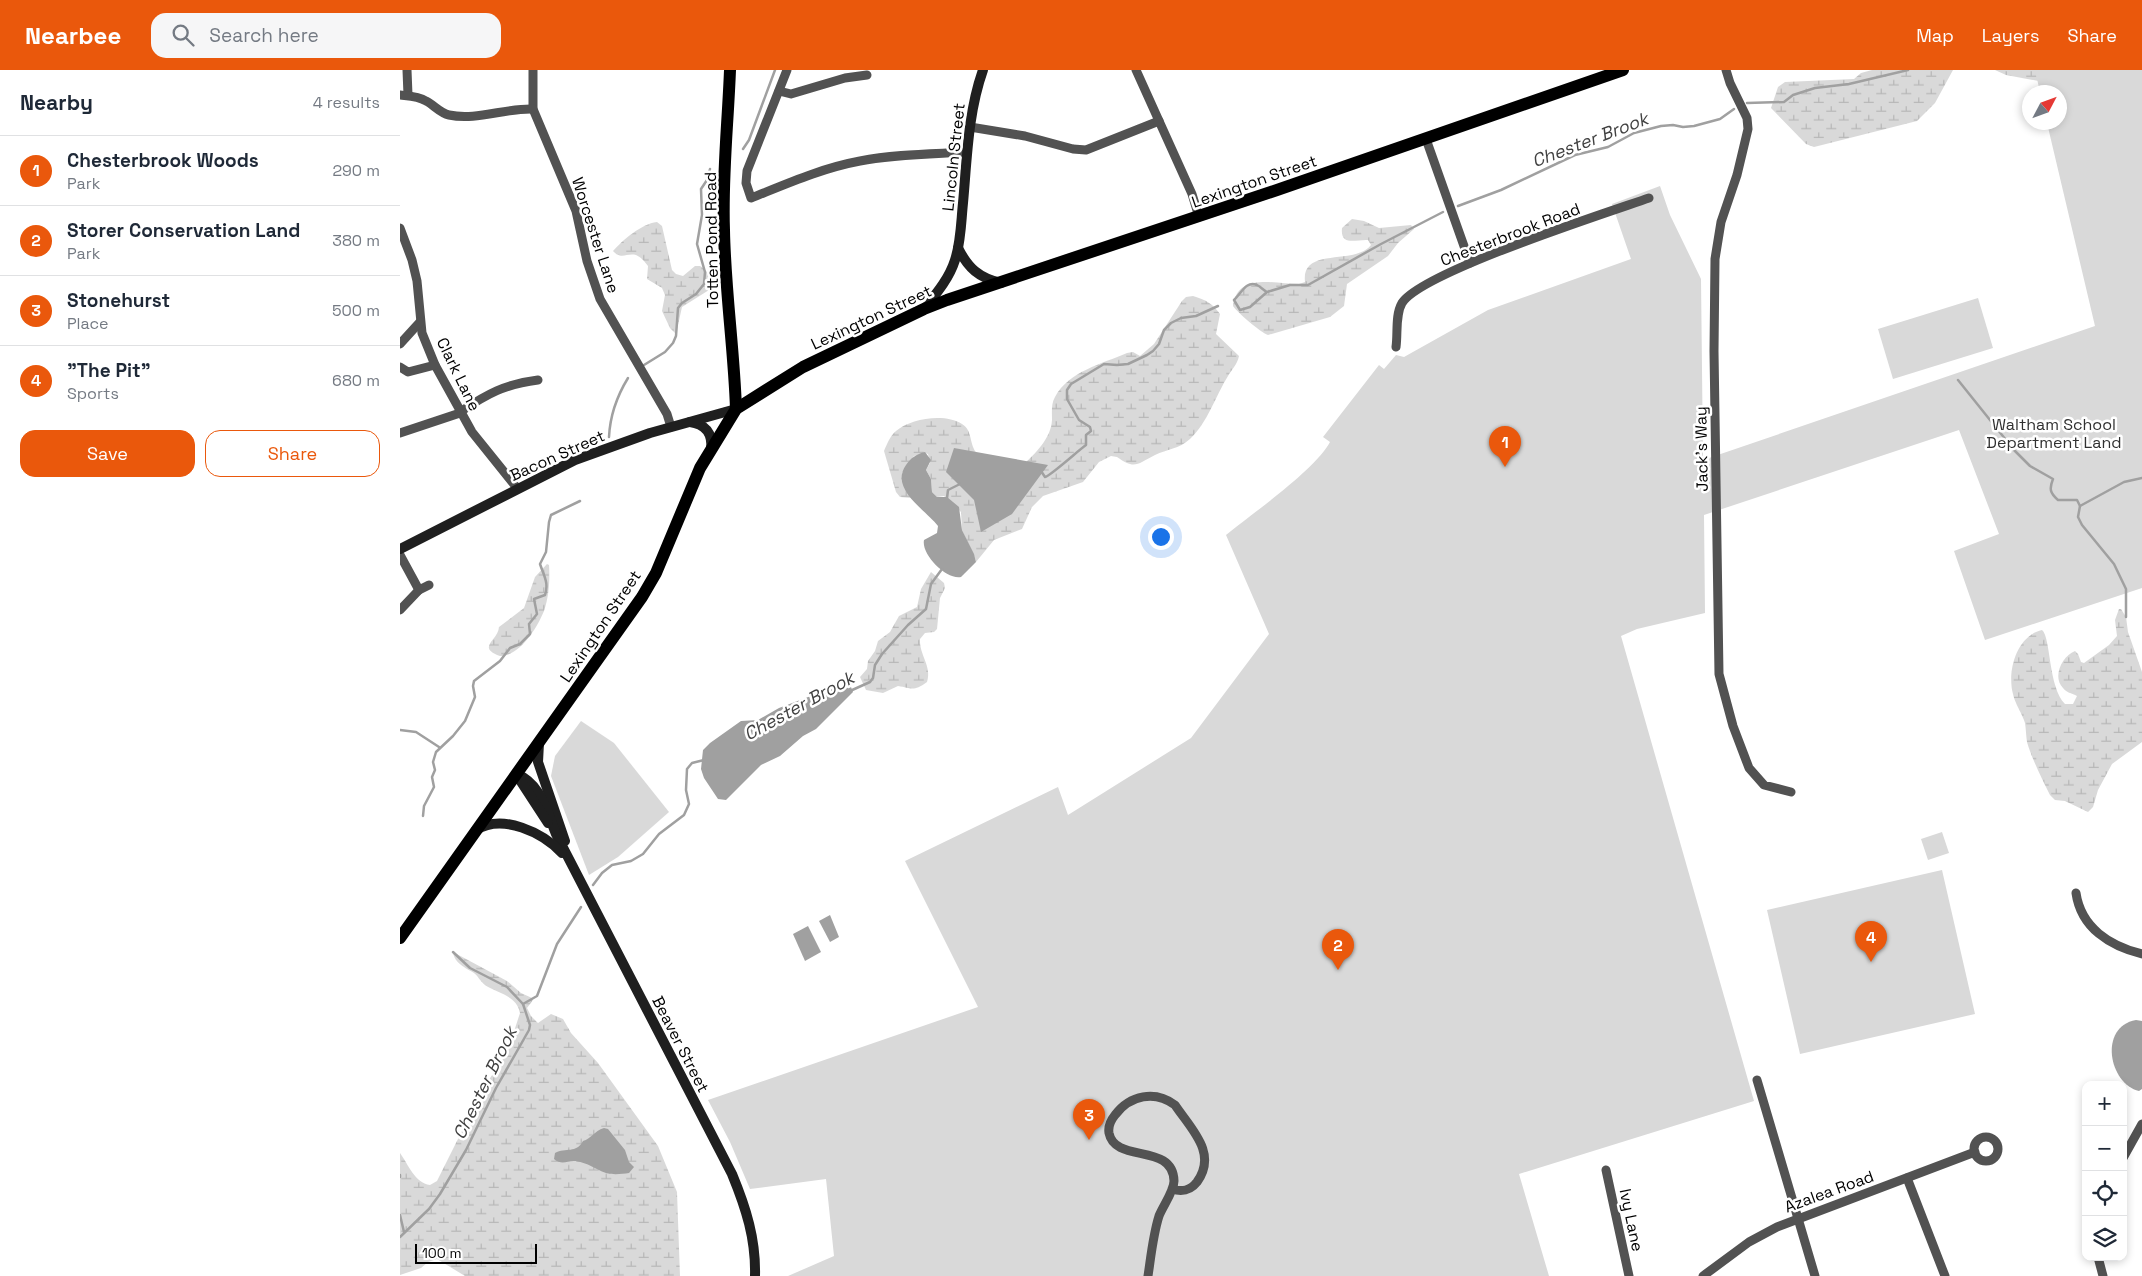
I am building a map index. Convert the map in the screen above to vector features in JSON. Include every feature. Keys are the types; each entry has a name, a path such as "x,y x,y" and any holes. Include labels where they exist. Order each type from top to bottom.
{"main road":[{"name":"Totten Pond Road","path":"730,70 724,224 727,299 734,351 736,409"},
{"name":"Lincoln Street","path":"924,309 949,274 958,248 970,127 974,99 983,70"},
{"name":"Lexington Street","path":"400,938 650,585 669,544 693,482 736,409 810,363 924,309 1199,217 1623,70"},
{"path":"958,248 967,264 978,275 1001,283"},
{"name":"Bacon Street","path":"400,549 574,460 671,427 736,409"},
{"path":"689,422 699,424 707,429 711,439 711,449"},
{"path":"539,743 538,762 578,877"},
{"name":"Beaver Street","path":"516,774 530,781 537,790 570,863 732,1174 750,1224 754,1245 756,1276"},
{"path":"474,832 487,825 497,823 527,830 548,840 570,863"}],"street":[{"path":"407,70 404,95 426,101 447,115 464,117 507,110 534,109"},
{"name":"Worcester Lane","path":"533,70 534,109 576,211 588,261 600,299 663,408 671,427"},
{"path":"787,70 747,171 746,183 751,198 828,169 859,161 884,157 967,152"},
{"path":"1136,70 1192,194 1199,217"},
{"name":"Jack's Way","path":"1720,70 1730,83 1742,105 1748,130 1737,175 1721,222 1715,259 1719,674 1733,726 1749,768 1764,785 1791,792"},
{"name":"Jack's Way","path":"1726,70 1730,83"},
{"path":"779,91 791,94 845,78 867,75"},
{"path":"970,127 1025,136 1074,149 1086,150 1160,121"},
{"path":"1426,139 1470,263"},
{"name":"Chesterbrook Road","path":"1396,347 1398,312 1407,297 1418,289 1470,263 1649,198"},
{"name":"Clark Lane","path":"400,228 414,267 422,333 435,365 472,432 517,488"},
{"path":"400,344 420,322"},
{"path":"400,367 408,372 435,365"},
{"path":"400,433 460,413 485,396 505,386 538,380"},
{"path":"400,555 419,590"},
{"path":"400,610 419,590 429,584"},
{"path":"2076,893 2078,906 2091,927 2113,944 2142,954"},
{"path":"1757,1080 1814,1276"},
{"path":"1148,1276 1158,1218 1174,1181 1172,1173 1161,1159 1128,1151 1112,1140 1109,1132 1110,1124 1121,1108 1131,1100 1144,1096 1156,1096 1168,1100 1175,1105 1205,1152 1204,1169 1195,1185 1188,1190 1172,1189"},
{"path":"2127,1151 2142,1124"},
{"name":"Azalea Road","path":"1703,1276 1763,1233 1975,1152"},
{"name":"Ivy Lane","path":"1606,1170 1629,1276"},
{"path":"1907,1178 1945,1276"},
{"path":"2099,1261 2103,1276"}],"green space":[{"path":"1872,70 1953,70 1935,103 1917,121 1814,147 1806,144 1771,108 1778,87 1785,82 1854,79 1861,73"},
{"path":"1995,70 2100,70 2049,83 2006,75"},
{"name":"Waltham School Department Land","path":"2035,70 2142,70 2142,588 1985,640 1954,551 1999,534 1959,430 1704,515 1705,613 1637,629 1621,636 1754,1101 1519,1174 1549,1276 788,1276 834,1256 826,1179 750,1189 730,1142 708,1100 978,1007 905,861 1058,787 1068,815 1191,738 1269,634 1226,535 1298,478 1322,453 1330,442 1323,437 1379,365 1384,369 1396,355 1404,357 1488,310 1631,259 1612,204 1660,186 1670,215 1701,279 1703,460 2095,326 2049,130 2067,130 2067,85 2038,85"},
{"path":"1352,219 1364,221 1379,228 1411,225 1414,229 1398,243 1388,256 1347,284 1344,306 1330,317 1268,335 1249,322 1233,306 1236,295 1249,284 1269,282 1299,284 1305,282 1306,271 1311,264 1320,260 1353,255 1363,251 1371,245 1368,240 1350,241 1346,240 1342,234 1342,228"},
{"path":"657,222 662,226 672,270 676,274 683,276 695,266 700,266 708,273 711,283 709,290 682,307 676,334 670,328 662,311 665,295 662,288 647,279 648,266 636,255 621,256 613,251 639,229"},
{"path":"1193,296 1208,302 1220,314 1216,334 1239,356 1202,425 1186,442 1136,464 1111,456 1099,462 1083,482 1043,496 1032,507 1022,529 994,540 976,562 962,530 961,512 944,496 937,497 932,492 931,479 926,470 930,463 928,454 914,456 902,473 904,487 911,498 900,497 896,492 884,451 892,435 902,427 928,418 955,421 966,427 974,449 980,456 995,460 1026,462 1039,448 1049,432 1053,402 1061,388 1087,369 1127,353 1133,352 1140,356 1154,344 1182,301 1186,297"},
{"path":"1978,298 1993,348 1893,379 1878,329"},
{"path":"547,564 549,565 548,594 546,606 537,625 527,640 514,651 500,656 493,653 489,647 499,627 524,608 535,577"},
{"path":"931,572 944,583 945,588 940,598 937,629 934,632 925,633 920,639 921,650 928,671 927,682 915,688 898,686 883,693 866,690 860,677 867,669 868,661 875,651 878,641 890,632 899,616 917,607 921,589"},
{"path":"2119,609 2121,609 2126,617 2128,632 2142,672 2142,742 2112,764 2098,790 2093,807 2088,812 2065,801 2055,800 2050,795 2029,749 2025,723 2014,698 2011,676 2015,656 2020,647 2026,639 2042,630 2045,634 2053,675 2060,696 2065,704 2073,704 2077,696 2066,691 2060,683 2058,678 2060,667 2066,657 2075,651 2081,662 2084,663 2109,645 2117,636 2115,620"},
{"path":"581,721 614,743 669,812 618,857 589,875 551,776 555,756"},
{"path":"1942,832 1949,853 1928,860 1921,839"},
{"path":"1942,870 1975,1014 1800,1054 1767,910"},
{"path":"453,952 507,981 521,993 532,998 533,1000 527,1008 531,1016 538,1023 551,1014 563,1019 571,1033 598,1063 658,1146 677,1192 680,1276 465,1276 437,1259 428,1262 421,1268 400,1275 400,1153 420,1181 430,1185 437,1181 484,1087 507,1053 520,1013 511,998 485,985 474,973 458,962"}],"water":[{"path":"954,448 1048,465 1012,514 981,532 974,500 946,472"},
{"path":"925,452 931,460 926,470 931,479 932,492 937,497 947,497 959,507 962,530 974,554 976,562 961,577 948,574 930,559 924,546 924,540 937,533 938,526 905,491 902,482 902,474 906,465 914,457"},
{"path":"830,685 851,687 853,692 816,729 803,736 780,756 761,765 726,800 718,799 704,778 701,769 703,750 741,721 758,720 779,708 816,694"},
{"path":"830,915 839,937 830,942 819,921"},
{"path":"808,926 821,952 805,961 793,934"},
{"path":"2136,1020 2142,1021 2142,1089 2139,1091 2129,1086 2127,1081 2121,1078 2112,1056 2112,1044 2116,1033 2124,1025"},
{"path":"604,1128 608,1129 625,1150 629,1162 634,1167 629,1173 609,1174 580,1162 563,1162 554,1159 555,1153 577,1148 583,1141"}],"waterway":[{"path":"743,149 749,140 775,70"},
{"name":"Chester Brook","path":"1747,103 1784,102 1793,95 1815,88 1849,84 1908,70"},
{"name":"Chester Brook","path":"1458,206 1501,190 1575,155 1608,147 1634,133 1661,126 1694,126 1720,119 1734,109"},
{"path":"644,365 665,352 673,343 676,336 678,308 696,294 704,284 705,272 697,244 702,215 701,189 707,180 710,169"},
{"name":"Chester Brook","path":"1267,292 1257,285 1250,284 1234,300 1240,310 1250,307 1267,292 1290,285 1308,285 1443,212"},
{"name":"Chester Brook","path":"1041,471 1045,477 1048,476 1086,445 1086,435 1091,431 1090,427 1079,420 1067,399 1067,390 1071,384 1104,364 1128,364 1147,355 1159,344 1164,330 1171,323 1181,318 1196,316 1218,306"},
{"path":"609,437 615,406 628,378"},
{"path":"1958,380 2014,450 2030,466 2053,479 2051,491 2055,497 2058,500 2077,500 2080,506 2078,517 2082,525 2114,564 2126,589 2126,617"},
{"path":"2080,506 2124,482 2142,478"},
{"name":"Chester Brook","path":"947,498 948,490 960,484"},
{"path":"423,816 424,806 434,787 432,777 435,770 433,762 436,752 465,721 475,697 474,681 500,661 510,648 520,644 530,634 529,624 537,614 534,599 545,595 546,591 546,579 540,564 546,552 551,515 580,501"},
{"name":"Chester Brook","path":"850,691 870,682 873,678 875,665 882,654 908,625 926,609 931,584 942,569"},
{"path":"400,730 416,732 439,747"},
{"name":"Chester Brook","path":"593,885 602,873 612,865 631,861 643,854 659,834 684,815 689,804 686,790 687,769 692,763 704,760"},
{"name":"Chester Brook","path":"400,1237 429,1209 466,1150 496,1088 529,1030 530,1025 523,1004 537,996 557,944 581,907"},
{"path":"453,952 470,968 507,987 523,1004"},
{"path":"400,1215 404,1232"}],"place":[{"name":"Chesterbrook Woods","path":"1505,467"},
{"name":"\"The Pit\"","path":"1871,962"},
{"name":"Storer Conservation Land","path":"1338,970"},
{"name":"Stonehurst","path":"1089,1140"}]}
